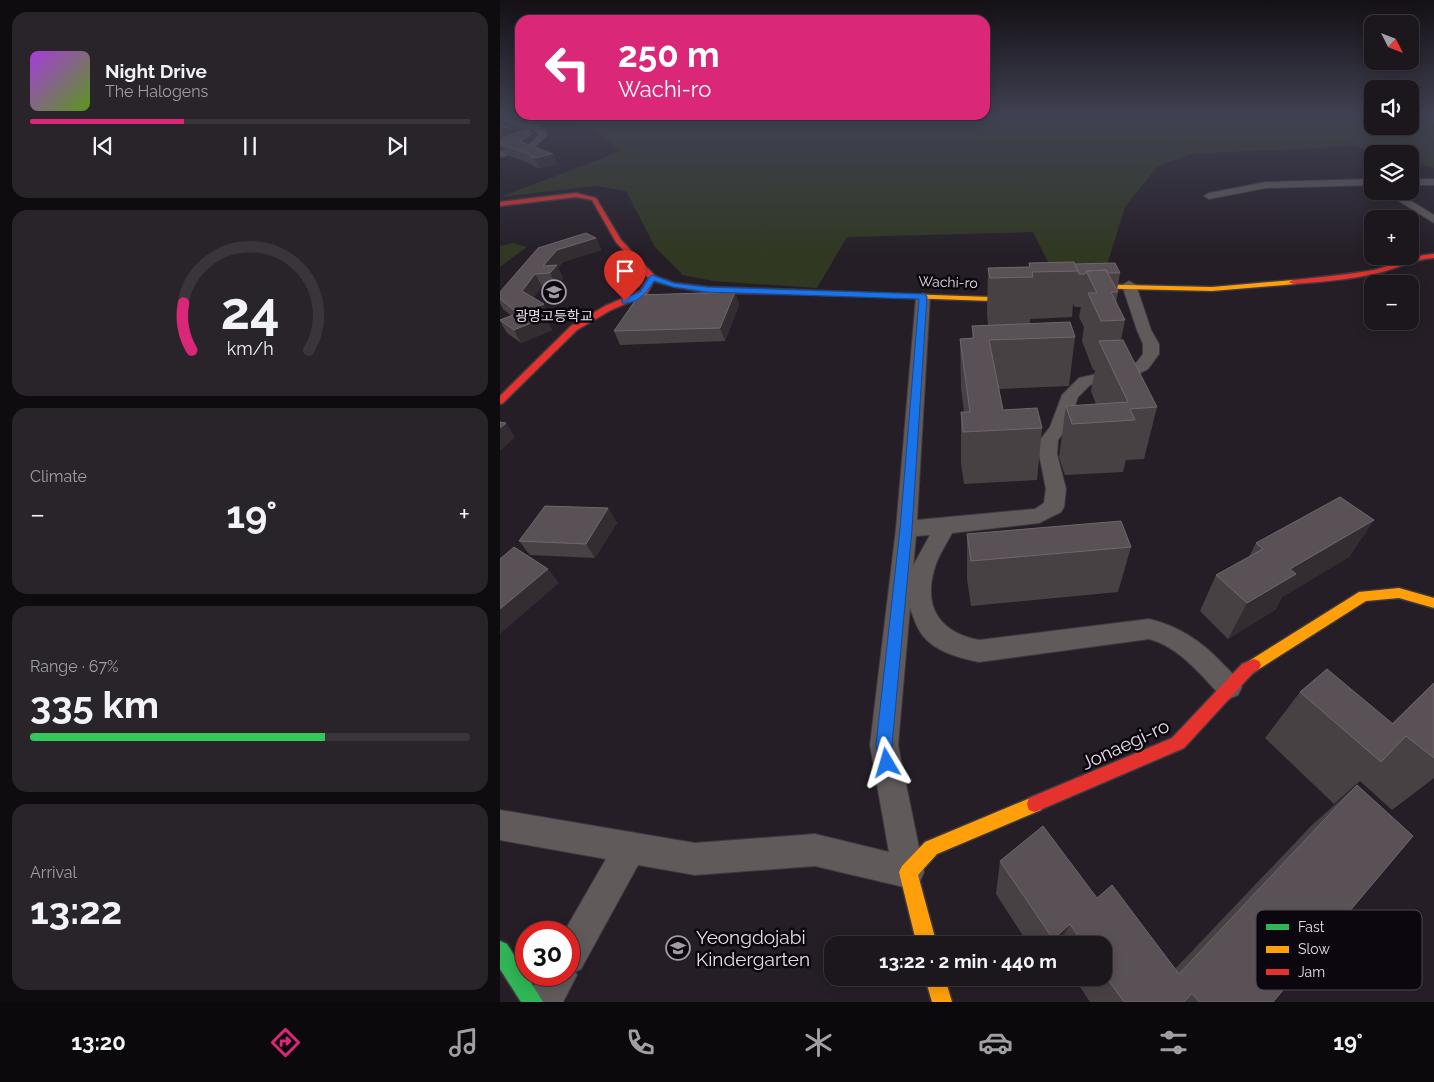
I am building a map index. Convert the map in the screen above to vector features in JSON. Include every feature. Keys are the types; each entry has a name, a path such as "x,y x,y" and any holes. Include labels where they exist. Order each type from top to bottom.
{"main road":[{"path":"500,204 576,195 594,199 618,241 652,278 652,294"},
{"path":"1073,286 1212,289 1350,277 1388,269 1423,256 1434,256"},
{"name":"Wachi-ro","path":"652,278 673,285 731,290 990,299 1037,294"},
{"path":"500,401 574,328 608,308 652,294 707,296 731,290"},
{"name":"Jonaegi-ro","path":"908,872 931,848 1178,743 1247,669 1364,596 1399,594 1434,603"},
{"path":"908,872 925,936"},
{"path":"500,951 533,1002"},
{"path":"938,986 942,1002"}],"street":[{"path":"1209,196 1266,185 1364,182"},
{"path":"1419,182 1434,182"},
{"path":"1402,200 1434,220"},
{"path":"906,529 1039,516 1054,507 1056,489 1048,454 1049,440 1058,428 1070,395 1085,381 1132,371 1142,366 1151,354 1151,344 1144,330 1129,286"},
{"path":"500,825 695,859 816,850 908,872 884,745 906,529 923,296"},
{"path":"945,526 925,564 919,592 921,607 931,629 958,647 979,651 1149,628 1163,631 1191,649 1229,687"},
{"path":"580,937 630,848"},
{"path":"544,1002 553,986"}],"green space":[{"path":"590,163 1168,163 1157,167 1125,207 1103,278 1055,276 1033,232 847,237 817,288 713,281 683,275 655,247 626,191 596,186 500,197"},
{"path":"1419,163 1434,163 1434,168 1419,164"},
{"path":"513,243 527,247 500,267 500,246"}],"building":[{"path":"586,233 596,238 557,250 543,266 557,265 550,273 535,274 522,291 544,304 532,309 545,317 514,330 500,320 518,313 500,299 500,292 538,248"},
{"path":"1074,262 1078,271 1032,272 1033,277 990,278 988,268 1030,267 1029,263"},
{"path":"1115,263 1120,273 1108,273 1106,270 1086,271 1085,274 1079,274 1075,264"},
{"path":"1106,270 1118,292 1111,292 1125,320 1101,321 1088,293 1097,293 1086,271"},
{"path":"735,292 720,328 614,331 639,295"},
{"path":"1070,322 1075,337 989,340 1003,410 1037,408 1042,428 963,432 961,412 970,412 960,339 974,338 972,326"},
{"path":"1123,340 1157,407 1130,409 1135,420 1072,424 1066,406 1128,402 1099,341"},
{"path":"500,422 506,423 500,428"},
{"path":"1340,497 1374,520 1290,569 1296,574 1247,603 1216,575 1263,549 1256,543"},
{"path":"545,506 608,508 586,544 519,541"},
{"path":"1121,521 1131,547 971,561 967,534"},
{"path":"514,547 548,569 500,609 500,559"},
{"path":"1327,669 1393,724 1434,683 1434,758 1406,736 1381,762 1300,692"},
{"path":"1357,785 1413,836 1351,910 1256,910 1256,990 1283,990 1273,1002 1199,1002 1192,993 1184,1002 1124,1002 1112,985 1112,936 1078,936 1070,924 1056,936 1051,936 1000,861 1043,826 1097,898 1112,885 1179,974"}],"traffic: fast":[{"path":"500,951 533,1002"}],"traffic: slow":[{"path":"1082,286 1212,289 1293,282"},
{"path":"795,292 991,299 1025,296"},
{"path":"1254,665 1364,596 1399,593 1434,603"},
{"path":"925,936 908,872 931,848 1035,804"},
{"path":"937,986 942,1002"}],"traffic: jam":[{"path":"500,204 576,195 594,199 618,241 652,278 673,285 707,289 795,292"},
{"path":"1293,282 1363,274 1421,257 1434,256"},
{"path":"500,401 574,328 608,308 643,293 652,278"},
{"path":"1035,804 1178,743 1247,669 1254,665"}],"place":[{"name":"광명고등학교","path":"554,292"},
{"name":"Yeongdojabi Kindergarten","path":"678,948"}],"route":[{"path":"625,301 642,293 652,278 673,285 707,289 923,296 906,529 884,745 887,763"}]}
